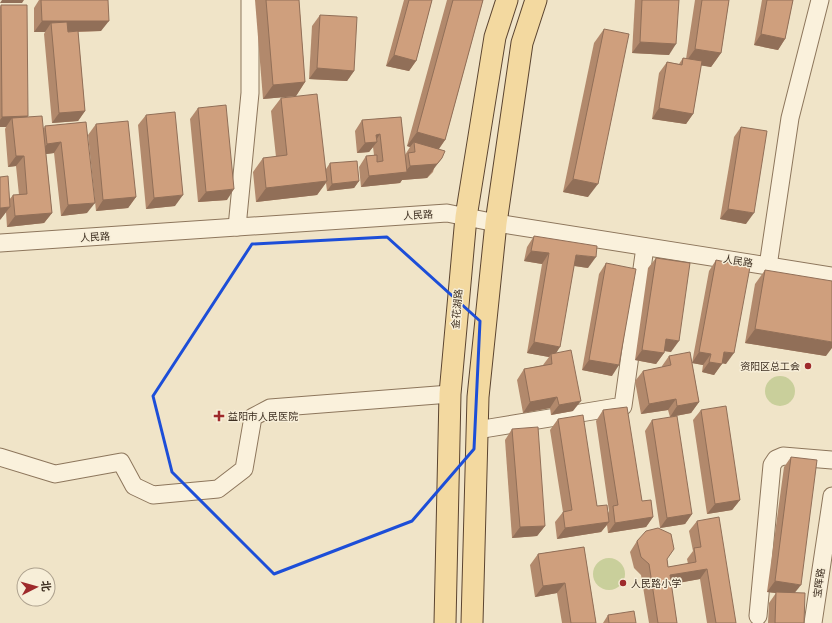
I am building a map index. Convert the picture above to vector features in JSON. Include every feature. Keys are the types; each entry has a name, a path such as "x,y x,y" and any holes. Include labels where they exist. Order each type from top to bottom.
{"main road":[{"name":"金花湖路","path":"445,623 450,394 466,217 495,37 507,0"},
{"path":"472,623 478,397 496,223 522,43 536,0"}],"street":[{"path":"237,227 250,93 250,0"},
{"path":"768,266 790,118 820,0"},
{"name":"人民路","path":"0,243 447,213 496,223 832,276"},
{"path":"477,430 622,406 645,247"},
{"path":"0,457 55,474 121,462 134,486 154,495 218,489 244,469 253,417 270,408 450,394"},
{"path":"758,616 772,466 776,459 783,456 832,460"},
{"name":"宝晖路","path":"813,623 832,496"}],"highlighted area":[{"path":"387,237 480,321 474,449 412,521 274,574 172,472 153,396 252,244"}],"green space":[{"path":"780,376 786,377 794,385 794,397 786,405 780,406 774,405 766,397 765,391 766,385 774,377"},
{"path":"606,558 612,558 622,565 625,574 624,580 618,587 612,590 606,590 596,583 593,577 593,571 600,561"}],"building":[{"path":"41,0 108,0 109,21 42,21"},
{"path":"266,0 299,0 305,82 273,85"},
{"path":"409,0 432,0 416,61 394,55"},
{"path":"453,0 483,0 445,140 417,132"},
{"path":"642,0 679,0 676,44 640,42"},
{"path":"702,0 729,0 721,53 695,49"},
{"path":"767,0 793,0 785,39 761,34"},
{"path":"1,5 27,5 28,116 2,117"},
{"path":"320,15 357,17 354,71 317,68"},
{"path":"67,22 68,32 78,31 85,111 59,113 51,23"},
{"path":"604,29 629,34 598,184 573,179"},
{"path":"683,58 702,61 693,114 659,108 667,62 682,65"},
{"path":"317,94 327,181 266,188 263,158 287,155 281,98"},
{"path":"226,105 234,189 206,192 198,108"},
{"path":"175,112 183,195 154,198 146,115"},
{"path":"42,116 52,213 15,216 13,195 27,194 24,156 16,156 12,118"},
{"path":"401,117 407,172 369,176 366,156 377,155 377,162 383,161 380,134 376,135 377,142 365,143 362,120"},
{"path":"128,121 136,197 103,200 96,124"},
{"path":"86,122 95,203 68,205 61,142 47,144 45,126"},
{"path":"741,127 767,131 754,213 728,209"},
{"path":"414,142 445,151 437,164 410,166 408,153 415,152"},
{"path":"357,161 359,181 332,184 330,163"},
{"path":"8,176 10,207 0,208 0,177"},
{"path":"534,236 597,246 596,257 576,255 560,347 534,342 549,253 531,251"},
{"path":"656,258 690,263 679,341 666,339 664,353 642,350"},
{"path":"716,260 750,267 734,353 724,352 722,364 709,362 711,354 699,352"},
{"path":"606,263 636,269 619,365 589,360"},
{"path":"765,270 832,281 832,342 755,329"},
{"path":"571,350 581,401 559,405 557,397 530,402 524,369 552,364 551,354"},
{"path":"690,352 699,402 677,406 676,399 649,404 643,371 671,365 669,356"},
{"path":"726,406 740,500 715,504 701,410"},
{"path":"627,407 642,501 651,500 653,517 615,523 613,506 618,505 603,410"},
{"path":"583,415 597,506 607,505 609,522 565,528 563,512 572,510 558,419"},
{"path":"677,416 692,514 667,518 652,420"},
{"path":"538,427 545,526 520,527 512,429"},
{"path":"791,457 817,460 801,585 775,581"},
{"path":"719,517 736,623 716,623 707,569 670,575 677,623 658,623 649,564 641,557 637,541 646,531 658,528 671,534 674,549 667,559 668,567 696,562 694,548 701,547 697,521"},
{"path":"584,547 596,623 571,623 565,583 543,586 538,554"},
{"path":"776,592 805,593 804,623 775,623"},
{"path":"634,611 636,623 609,623 608,615"}],"place":[{"name":"资阳区总工会","path":"808,366"},
{"name":"益阳市人民医院","path":"219,416"},
{"name":"人民路小学","path":"623,583"}]}
